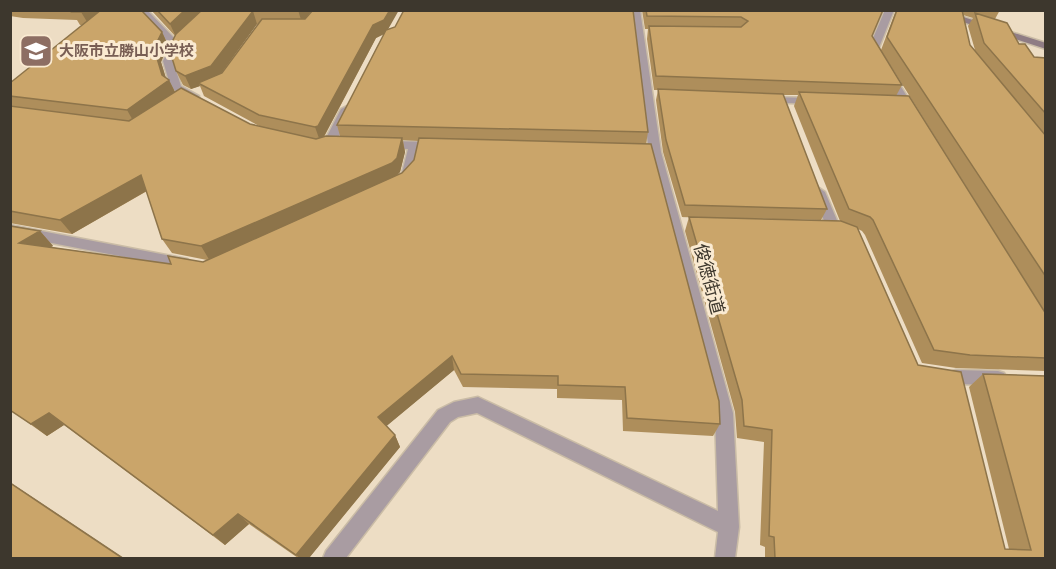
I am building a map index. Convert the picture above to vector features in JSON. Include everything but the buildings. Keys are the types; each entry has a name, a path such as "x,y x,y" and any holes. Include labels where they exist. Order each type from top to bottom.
{"street":[{"path":"142,10 176,45"},
{"name":"俊徳街道","path":"635,10 644,34 653,95 650,152 680,224 724,413 729,527 725,558"},
{"path":"890,10 873,50 901,105 919,125"},
{"path":"930,10 1046,46"},
{"path":"959,20 963,35"},
{"path":"191,31 176,45 168,61 176,88 192,97"},
{"path":"750,99 787,108 829,102"},
{"path":"330,145 351,102"},
{"path":"372,145 449,147"},
{"path":"389,187 400,182 408,174 415,146"},
{"path":"811,172 827,228 856,236"},
{"path":"10,230 201,267"},
{"path":"935,375 958,383 1012,379"},
{"path":"333,558 444,416 454,410 478,405 729,527"}],"place":[{"name":"大阪市立勝山小学校","path":"36,51"}]}
